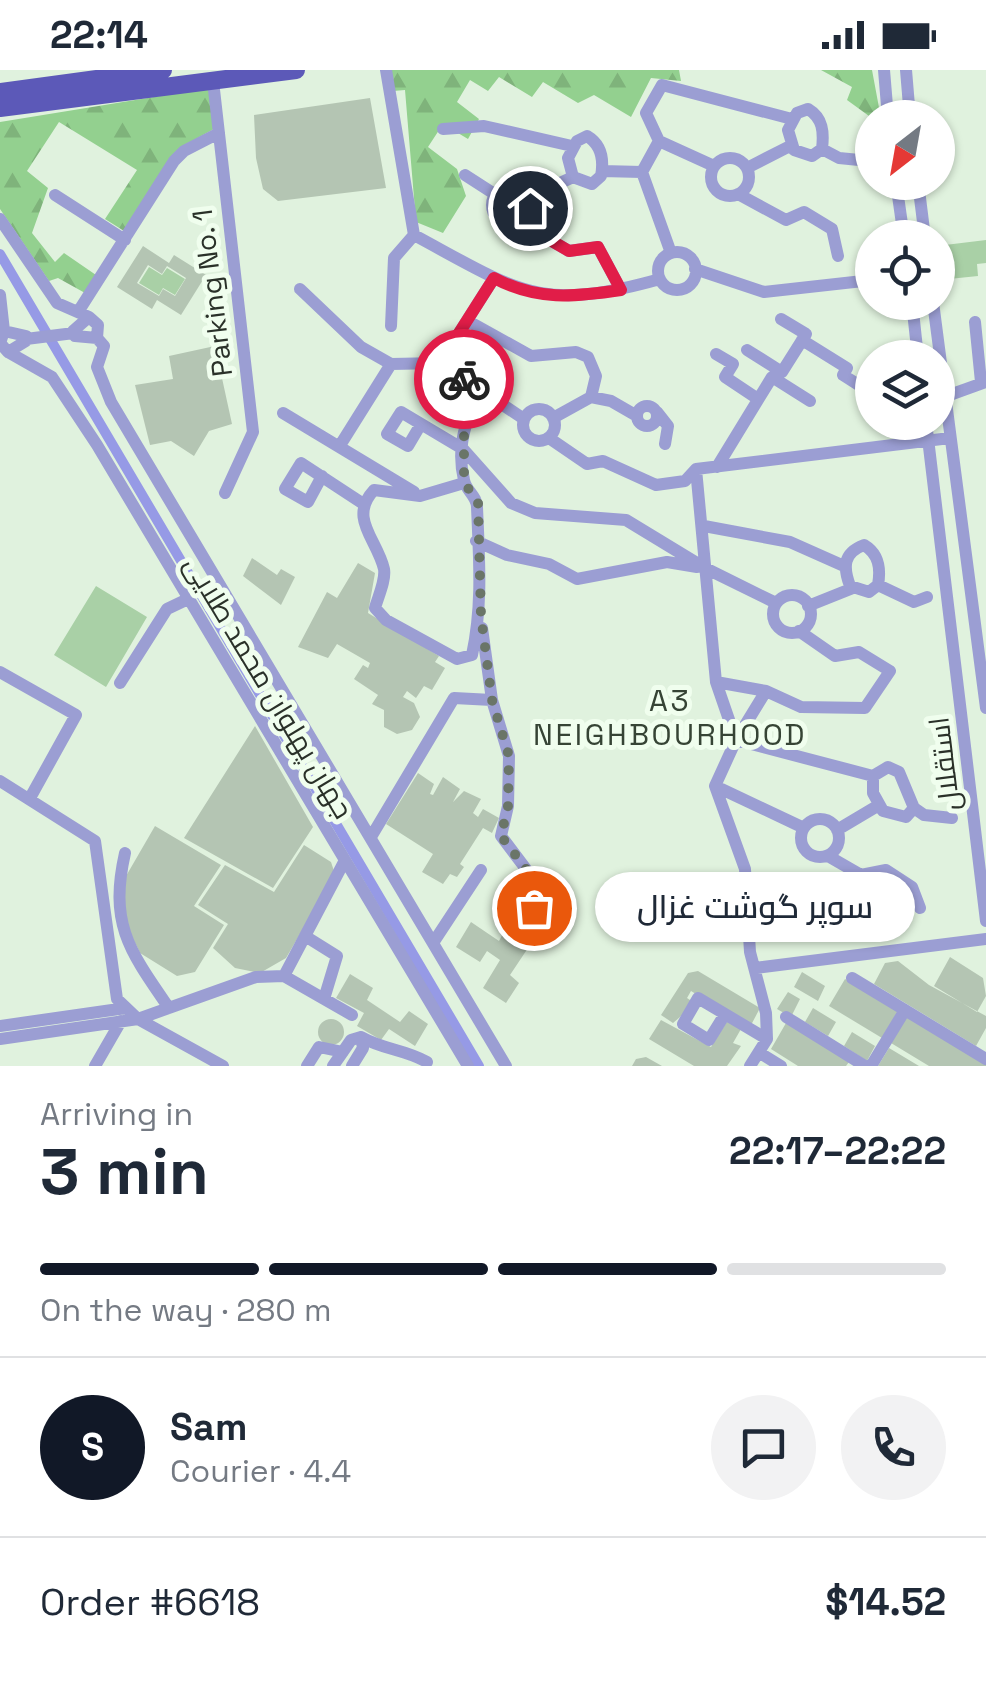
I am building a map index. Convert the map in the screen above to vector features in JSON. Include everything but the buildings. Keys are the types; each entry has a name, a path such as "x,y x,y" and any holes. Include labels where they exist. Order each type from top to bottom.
{"main road":[{"path":"0,92 163,70"},
{"path":"0,108 296,70"}],"street":[{"path":"386,70 414,235"},
{"path":"884,70 887,100"},
{"path":"886,86 906,77"},
{"name":"Parking No. 1","path":"213,80 253,432 225,493"},
{"path":"747,168 731,158 714,166 659,141 646,112 662,86 792,119"},
{"path":"808,109 817,115 823,129 822,149 806,156 792,146 788,130 792,119 808,109"},
{"path":"442,129 484,126 572,146"},
{"path":"74,333 174,161 184,151 219,134"},
{"path":"528,198 573,177 592,184 602,171 600,150 591,138 582,138 572,146 568,158 573,177"},
{"path":"659,141 642,172 672,253"},
{"path":"747,168 792,146"},
{"path":"822,149 839,158 855,160"},
{"path":"714,166 711,178 717,190 738,194 786,220 804,212 832,229 838,256"},
{"path":"738,194 748,181 747,168"},
{"path":"602,171 642,172"},
{"path":"465,175 496,195"},
{"path":"512,187 528,198 528,214 519,222 507,224 497,218 492,206 496,195 512,187"},
{"path":"55,195 125,240"},
{"path":"0,219 57,303 84,315"},
{"path":"519,222 569,251 598,247 621,290"},
{"path":"414,235 517,290 555,298 621,290 660,279"},
{"path":"392,326 394,258 414,235"},
{"path":"672,253 690,258 695,270 764,292 855,282"},
{"path":"660,279 661,261 672,253"},
{"path":"660,279 674,290 684,288 695,270"},
{"path":"440,363 494,278"},
{"path":"300,289 361,346 390,364 440,363 524,419 529,438 548,438 554,429 553,418"},
{"path":"0,295 0,343 8,352 26,338"},
{"name":"جهان پهلوان محمد طلایی","path":"84,315 98,324 96,338 104,346 97,367 112,402 435,940 506,1066"},
{"path":"716,467 806,334 780,318"},
{"path":"468,321 531,356 576,352 588,357 596,376 591,397"},
{"path":"955,393 984,382 976,322"},
{"path":"2,333 26,338 74,333 96,338"},
{"path":"802,340 847,368 843,376 855,383"},
{"path":"747,350 810,400"},
{"name":"جهان پهلوان محمد طلایی","path":"8,352 52,376 468,1066"},
{"path":"716,354 734,364 725,378 758,400"},
{"path":"339,447 390,364"},
{"path":"482,391 464,420 464,483 478,501 476,541 481,616 492,700 509,756 508,806 501,836 526,869 534,908"},
{"path":"553,418 591,397 610,401 637,416 645,406 657,412 668,426 665,444"},
{"path":"524,419 540,409 553,418"},
{"path":"284,413 420,496"},
{"path":"421,424 463,449 510,503 535,513 626,520 705,568 776,603"},
{"path":"548,438 587,464 603,462 656,485 685,481 696,469 935,440"},
{"name":"استقلال","path":"950,440 986,708"},
{"name":"استقلال","path":"928,441 986,920"},
{"path":"696,469 716,682 736,740"},
{"path":"322,476 362,502"},
{"path":"464,483 420,496 374,490 362,502 362,518 385,572 376,608 386,620 457,659 472,655 481,616"},
{"path":"704,526 790,542 844,566 854,588"},
{"path":"476,541 507,555 549,564 576,579 668,562 705,568"},
{"path":"844,566 854,550 868,547 879,565 878,585"},
{"path":"808,606 854,588 868,592 878,585"},
{"path":"878,585 914,602 927,597"},
{"path":"776,603 793,595 808,606 810,618 800,631"},
{"path":"120,683 167,609 188,599"},
{"path":"716,682 766,691 802,707 866,708 890,671 858,652 835,656 800,631 778,627 773,616 776,603"},
{"path":"0,672 76,716 30,798"},
{"path":"750,1066 766,1039 766,1012 755,968 746,870 714,786 766,691"},
{"path":"371,837 454,698 492,700"},
{"path":"736,740 873,776 888,768 900,772 914,808 938,818 952,818"},
{"path":"873,776 871,784 879,804 897,817 906,817 914,808"},
{"path":"0,780 95,841 114,991 124,1015"},
{"path":"714,786 804,828"},
{"path":"837,830 879,804"},
{"path":"837,830 821,820 804,828 801,839 806,850 816,856 828,856 862,875 886,870 912,886 920,908"},
{"path":"828,856 836,848 837,830"},
{"path":"124,853 118,914 137,959 169,1008"},
{"path":"284,976 344,862"},
{"path":"435,940 480,870"},
{"path":"305,936 337,956 324,999"},
{"path":"755,968 986,938"},
{"path":"138,1019 256,977 284,976 352,1014"},
{"path":"852,978 986,1059"},
{"path":"786,1017 868,1066 905,1010"},
{"path":"725,1014 766,1039"},
{"path":"0,1039 124,1015"},
{"path":"95,1066 124,1015"},
{"path":"0,1026 124,1015 223,1066"},
{"path":"352,1066 363,1048 362,1038"},
{"path":"332,1066 351,1040 362,1038 383,1049 400,1047 427,1062"},
{"path":"307,1066 319,1048 343,1052"},
{"path":"760,1053 781,1066"}],"green space":[{"path":"391,70 679,70 681,81 651,78 631,117 594,95 578,103 543,82 532,97 499,77 488,91 470,80 457,102 479,119 468,139 443,124 428,147 457,169 466,196 443,233 416,222 405,90 393,91"},
{"path":"821,70 872,70 878,100 855,100 855,106 847,100 852,87"},
{"path":"209,88 214,129 181,147 124,231 105,219 137,170 59,122 27,171 48,188 32,233 55,262 64,253 96,275 85,293 58,278 49,281 0,209 0,122"},
{"path":"986,240 986,263 977,264 978,276 955,278 955,244"},
{"path":"149,267 162,275 167,268 185,279 175,295 163,288 159,295 139,283"},
{"path":"96,586 147,617 106,687 54,655"}],"waterway":[{"path":"0,254 479,1066"}],"way so far":[{"path":"464,379 482,391 464,420 464,483 478,501 476,541 482,582 481,616 492,700 509,756 508,806 501,836 526,869 534,890 534,908"}],"place":[{"name":"سوپر گوشت غزال","path":"534,908"}],"district":[{"name":"A3 NEIGHBOURHOOD","path":"670,717"}],"route":[{"path":"464,379 440,363 494,278 517,290 555,298 621,290 598,247 569,251 519,222 530,208"}]}
